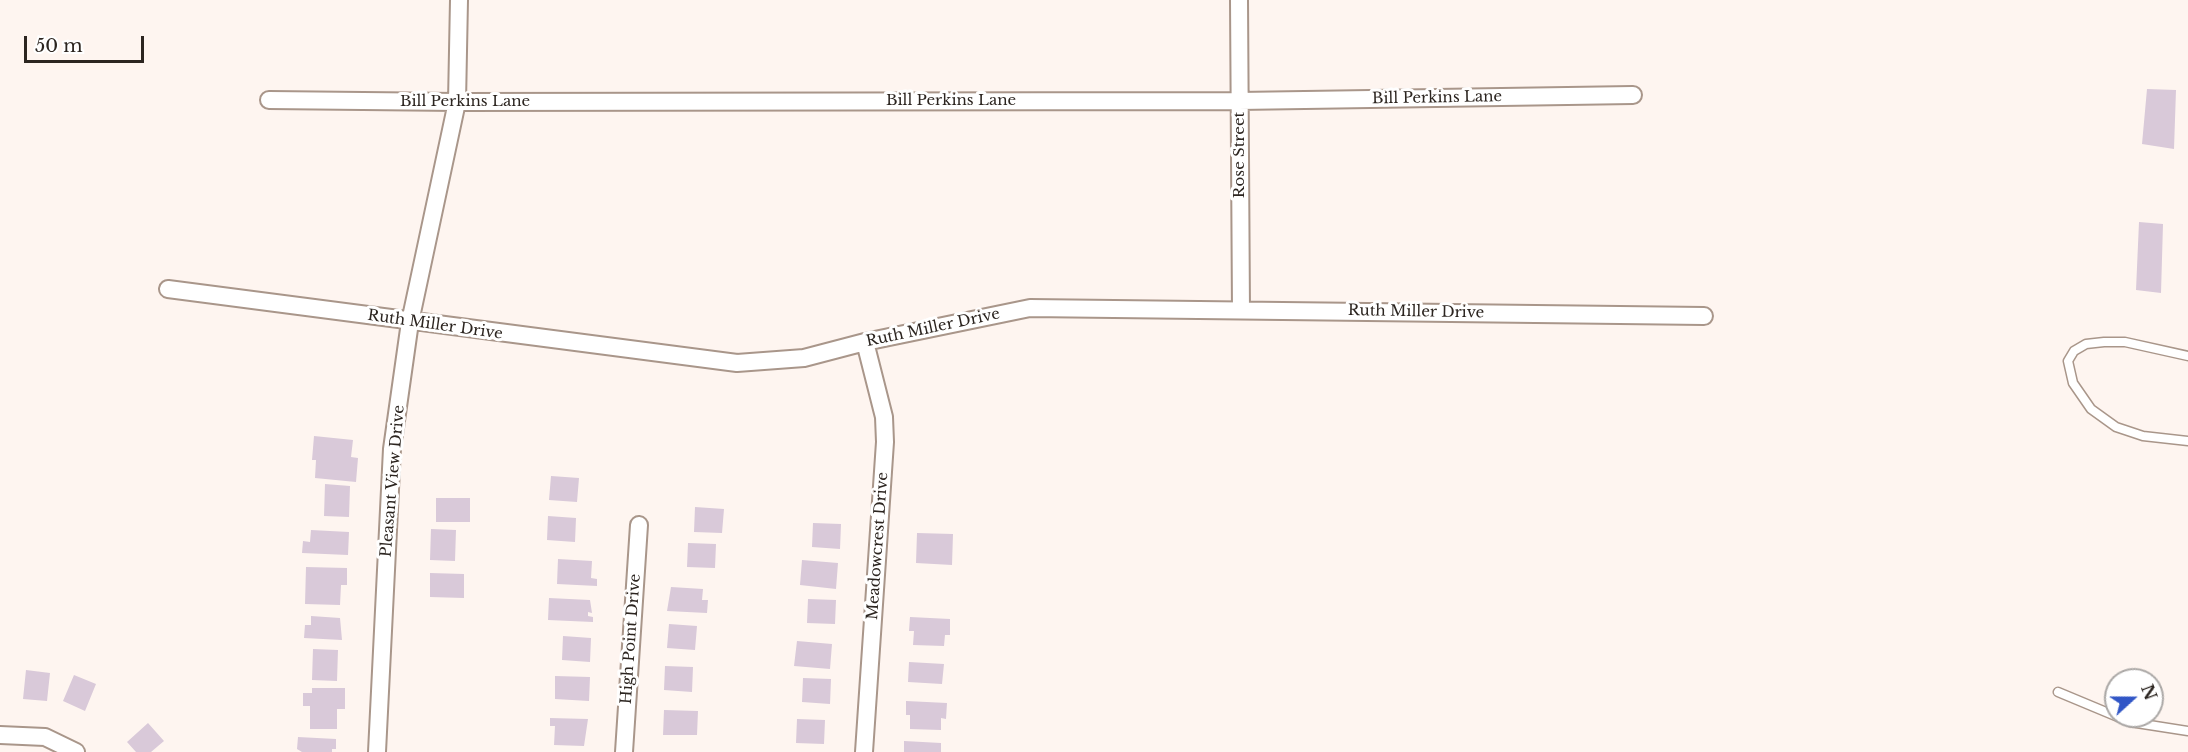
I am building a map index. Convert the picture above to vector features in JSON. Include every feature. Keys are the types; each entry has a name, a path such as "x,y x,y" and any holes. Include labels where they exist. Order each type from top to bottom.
{"street":[{"name":"Pleasant View Drive","path":"377,752 392,449 410,322 457,102 459,0"},
{"name":"Rose Street","path":"1239,0 1240,310"},
{"name":"Bill Perkins Lane","path":"269,100 457,102 1239,100 1633,95"},
{"name":"Ruth Miller Drive","path":"168,289 737,363 804,358 865,342 1030,308 1704,316"},
{"name":"Meadowcrest Drive","path":"864,752 885,442 884,417 865,342"},
{"name":"High Point Drive","path":"624,752 639,525"},
{"path":"0,735 45,737 76,752"}],"lane":[{"path":"2188,356 2126,342 2104,342 2086,344 2074,351 2068,361 2073,383 2091,409 2116,427 2143,436 2188,441"},
{"path":"2058,692 2120,719 2188,731"}],"building":[{"path":"2147,89 2176,90 2174,149 2142,144"},
{"path":"2139,222 2163,224 2161,293 2136,290"},
{"path":"314,436 353,440 351,457 358,458 356,482 315,478 316,460 312,460"},
{"path":"551,476 579,478 577,502 549,500"},
{"path":"325,484 350,486 349,517 324,516"},
{"path":"436,498 470,498 470,522 436,522"},
{"path":"695,507 724,509 722,533 694,532"},
{"path":"548,516 576,518 575,542 547,540"},
{"path":"813,523 841,524 840,549 812,547"},
{"path":"431,529 456,530 455,561 430,560"},
{"path":"311,530 349,532 348,555 302,553 303,541 310,542"},
{"path":"917,533 953,534 952,565 916,563"},
{"path":"688,543 716,544 715,568 687,567"},
{"path":"558,559 592,561 591,578 597,579 597,586 557,584"},
{"path":"802,560 838,563 836,589 800,585"},
{"path":"306,567 347,568 347,585 341,585 340,605 305,604"},
{"path":"430,573 464,574 464,598 430,597"},
{"path":"671,587 703,589 702,600 708,600 707,613 667,611"},
{"path":"549,598 590,600 592,613 588,612 588,616 593,617 593,622 548,620"},
{"path":"808,599 836,600 835,624 807,623"},
{"path":"311,616 340,618 342,640 304,638 305,625 311,625"},
{"path":"910,617 950,619 950,635 945,635 944,646 913,645 914,631 909,631"},
{"path":"669,624 697,626 695,650 667,648"},
{"path":"563,636 591,638 590,662 562,660"},
{"path":"797,641 832,644 830,669 794,666"},
{"path":"313,649 338,650 337,681 312,680"},
{"path":"909,662 944,664 942,684 908,682"},
{"path":"665,666 693,667 692,692 664,690"},
{"path":"26,670 50,673 47,701 23,699"},
{"path":"74,675 96,684 85,711 63,701"},
{"path":"555,676 590,677 589,701 555,699"},
{"path":"803,678 831,679 830,704 802,702"},
{"path":"312,688 345,688 345,709 337,709 337,729 310,729 310,706 303,706 303,693 312,693"},
{"path":"906,701 947,703 946,719 941,718 941,730 910,729 910,715 906,715"},
{"path":"664,710 698,711 697,735 663,735"},
{"path":"550,718 588,719 584,746 554,745 555,726 550,726"},
{"path":"797,719 825,720 824,744 796,743"},
{"path":"148,723 164,741 151,752 136,752 127,742"},
{"path":"298,737 336,739 336,749 332,749 332,752 302,752 297,749"},
{"path":"904,741 941,743 941,752 904,752"}]}
